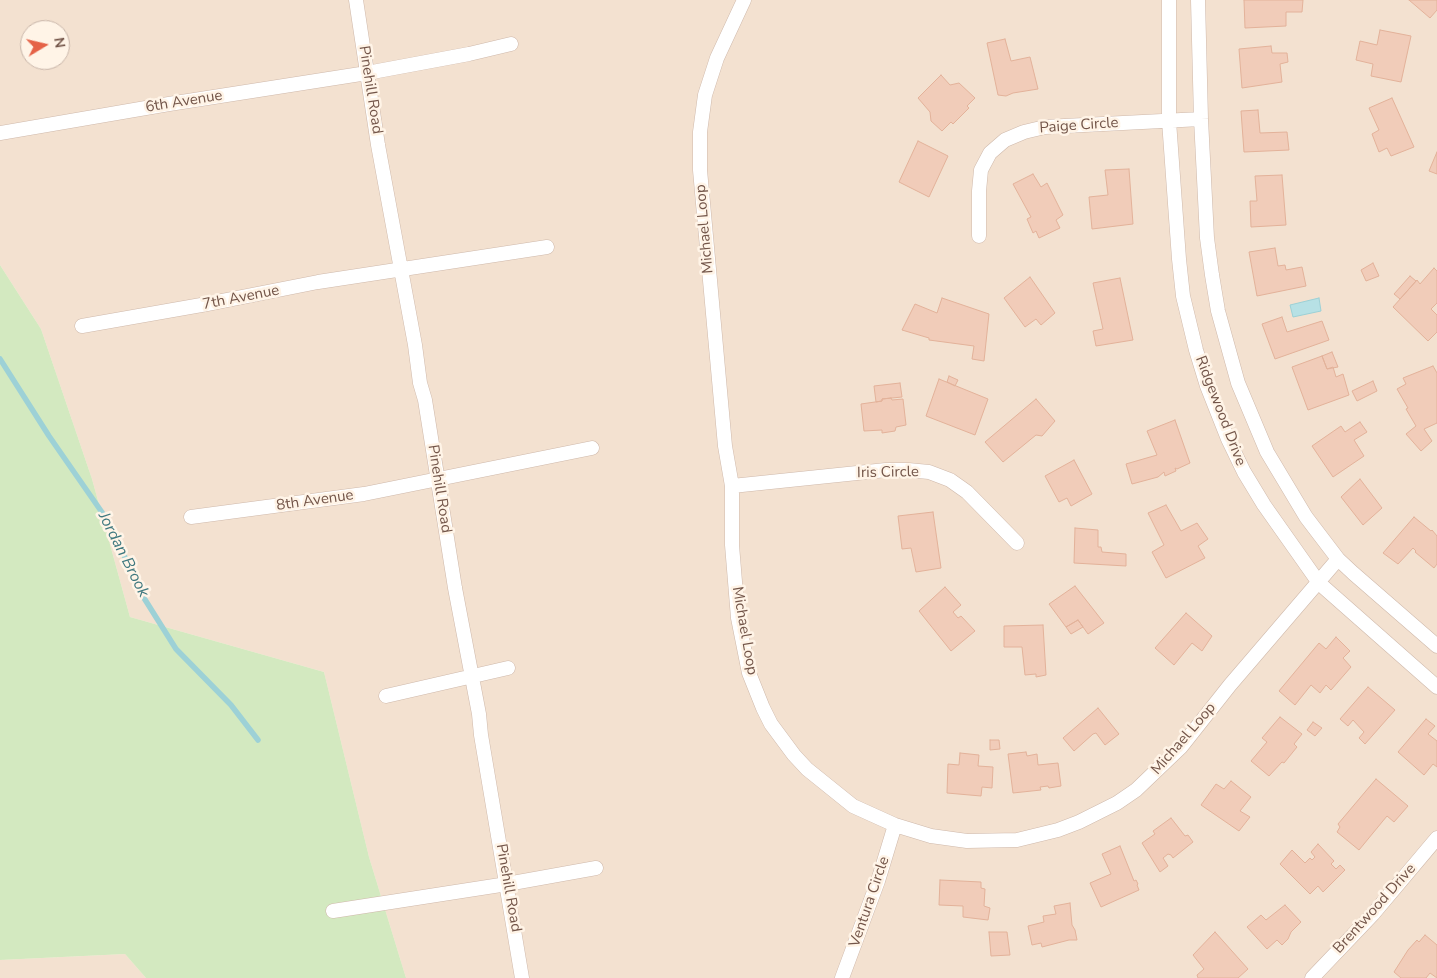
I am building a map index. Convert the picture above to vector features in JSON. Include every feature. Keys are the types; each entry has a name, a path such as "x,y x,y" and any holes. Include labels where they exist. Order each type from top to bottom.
{"street":[{"name":"Pinehill Road","path":"356,0 400,270 472,676 522,978"},
{"name":"Michael Loop","path":"744,0 717,58 705,95 700,132 700,170 725,446 732,486 732,545 738,618 749,673 762,708 788,747 807,769 853,806 895,825 931,836 967,841 1018,840 1044,834 1079,822 1117,803 1152,776 1181,747 1230,685 1338,559"},
{"name":"Ridgewood Drive","path":"1169,0 1169,121 1179,259 1183,296 1207,386 1228,439 1244,472 1264,505 1319,583 1437,687"},
{"name":"Ridgewood Drive","path":"1198,0 1207,238 1212,275 1227,347 1238,383 1267,452 1306,517 1338,559 1437,646"},
{"name":"6th Avenue","path":"0,134 169,104 368,72 468,54 511,44"},
{"name":"Paige Circle","path":"979,236 981,170 990,153 1005,140 1045,126 1201,119"},
{"name":"7th Avenue","path":"82,326 318,282 547,247"},
{"name":"8th Avenue","path":"191,517 364,494 592,448"},
{"name":"Iris Circle","path":"732,486 886,470 929,472 950,480 967,492 1017,543"},
{"path":"386,696 508,668"},
{"name":"Ventura Circle","path":"842,978 878,881 895,825"},
{"name":"Brentwood Drive","path":"1312,978 1373,914 1437,838"},
{"path":"333,911 596,868"}],"shaded area":[{"path":"0,0 1437,0 1437,978 406,978 369,857 324,672 130,617 92,479 41,329 0,265"},
{"path":"125,954 146,978 0,978 0,960"}],"green space":[{"path":"0,265 41,329 92,479 130,617 324,672 369,857 406,978 146,978 125,954 0,960"}],"water":[{"path":"1319,298 1321,311 1293,317 1290,305"}],"building":[{"path":"1244,0 1303,0 1302,12 1286,12 1286,26 1245,28"},
{"path":"1409,0 1437,0 1437,10 1430,18"},
{"path":"1380,30 1411,36 1401,82 1371,76 1373,64 1356,60 1360,41 1377,45"},
{"path":"1005,39 1011,61 1030,57 1038,89 1006,96 998,95 987,43"},
{"path":"1271,46 1272,53 1287,53 1288,62 1280,64 1282,82 1242,88 1239,49"},
{"path":"941,75 950,85 959,83 975,98 967,106 969,108 953,124 951,122 942,131 931,121 930,112 918,98"},
{"path":"1392,98 1414,147 1391,156 1387,148 1379,152 1372,134 1379,130 1369,108"},
{"path":"1258,110 1260,133 1287,132 1289,150 1244,152 1241,111"},
{"path":"918,141 948,156 929,197 899,182"},
{"path":"1437,152 1437,174 1429,171"},
{"path":"1129,169 1133,224 1092,229 1089,197 1108,195 1105,170"},
{"path":"1033,174 1041,187 1047,183 1063,215 1056,220 1060,228 1039,238 1036,231 1033,233 1027,219 1031,217 1013,184"},
{"path":"1282,175 1286,225 1251,227 1250,201 1257,201 1255,176"},
{"path":"1275,248 1278,266 1285,265 1286,270 1302,267 1306,286 1257,296 1249,252"},
{"path":"1373,263 1379,276 1366,281 1361,270"},
{"path":"1434,268 1437,271 1437,303 1431,309 1437,315 1437,332 1428,341 1393,307 1417,280 1420,284"},
{"path":"1410,276 1416,281 1400,299 1394,294"},
{"path":"1030,277 1055,313 1041,325 1036,319 1025,327 1004,298"},
{"path":"1120,278 1133,340 1096,346 1093,331 1103,329 1093,283"},
{"path":"942,298 989,314 984,361 972,359 974,346 929,340 929,338 902,330 915,304 937,313"},
{"path":"1282,317 1287,332 1322,321 1329,340 1275,359 1262,324"},
{"path":"1332,352 1338,367 1327,369 1322,356"},
{"path":"1322,356 1327,369 1333,367 1336,377 1343,374 1349,395 1308,410 1292,367"},
{"path":"1433,366 1437,373 1437,423 1424,429 1432,441 1421,451 1406,434 1416,426 1397,389 1406,384 1403,378"},
{"path":"949,376 958,380 955,386 947,382"},
{"path":"939,379 988,399 975,435 926,416"},
{"path":"1373,381 1377,391 1357,401 1352,391"},
{"path":"900,383 902,397 882,399 882,401 876,402 874,386"},
{"path":"891,398 892,400 903,399 906,425 896,427 895,431 882,433 882,430 864,431 861,404"},
{"path":"1036,399 1055,421 1042,436 1036,435 1003,462 985,442"},
{"path":"1175,420 1190,463 1177,469 1175,468 1176,471 1165,476 1164,472 1158,477 1132,484 1126,464 1157,455 1147,431"},
{"path":"1360,422 1367,432 1354,440 1364,456 1333,477 1312,446 1341,426 1345,432"},
{"path":"1074,460 1092,494 1071,506 1067,498 1059,502 1045,476"},
{"path":"1360,479 1382,508 1363,525 1341,497"},
{"path":"1166,505 1181,531 1197,523 1208,539 1198,546 1205,558 1166,578 1152,552 1164,545 1148,513"},
{"path":"933,512 941,568 916,572 911,548 902,549 898,516"},
{"path":"1414,517 1437,536 1437,564 1434,568 1415,552 1413,548 1398,564 1383,553"},
{"path":"1075,528 1098,530 1098,547 1101,547 1102,552 1126,554 1126,566 1074,563"},
{"path":"1075,586 1104,623 1088,634 1078,620 1066,627 1049,604"},
{"path":"945,587 961,605 953,612 958,618 961,616 975,631 951,651 919,611"},
{"path":"1186,613 1212,636 1202,651 1192,643 1174,665 1155,648"},
{"path":"1078,620 1083,627 1071,634 1066,627"},
{"path":"1043,625 1046,675 1036,677 1036,674 1025,675 1022,647 1004,647 1004,626"},
{"path":"1336,637 1350,651 1343,658 1351,667 1331,690 1326,685 1320,693 1311,685 1295,705 1279,691 1319,643 1326,649"},
{"path":"1368,687 1395,710 1365,744 1359,738 1364,732 1353,720 1348,726 1340,719"},
{"path":"1098,708 1119,734 1105,745 1096,733 1093,734 1074,751 1063,738"},
{"path":"1280,717 1302,734 1294,744 1297,747 1284,763 1282,762 1269,776 1251,761 1267,742 1262,738"},
{"path":"1426,719 1435,726 1428,734 1437,741 1437,767 1433,764 1424,775 1398,752"},
{"path":"1313,722 1322,728 1315,736 1307,730"},
{"path":"990,740 999,740 1000,749 990,750"},
{"path":"1026,752 1027,756 1037,754 1038,765 1058,763 1061,786 1040,787 1041,790 1013,793 1008,754"},
{"path":"960,753 979,755 978,766 993,767 992,788 982,787 981,796 947,793 948,764 959,765"},
{"path":"1376,779 1408,806 1394,822 1387,816 1359,850 1337,832 1340,827 1338,824"},
{"path":"1231,781 1251,797 1240,811 1250,817 1239,831 1201,805 1216,784 1224,789"},
{"path":"1171,818 1185,836 1188,835 1193,842 1173,858 1168,854 1163,858 1168,866 1160,872 1142,843 1155,834 1153,831"},
{"path":"1318,844 1334,861 1331,864 1336,869 1340,865 1345,870 1323,892 1318,886 1310,894 1280,864 1292,850 1305,863 1310,858 1312,860 1315,857 1311,852"},
{"path":"1120,846 1139,890 1101,907 1090,883 1111,874 1102,854"},
{"path":"940,880 981,882 981,888 985,889 984,906 990,908 988,920 963,917 963,906 939,905"},
{"path":"1070,903 1072,925 1077,940 1069,940 1042,947 1041,943 1032,945 1028,926 1044,922 1043,916 1056,914 1054,906"},
{"path":"1285,905 1301,922 1282,945 1277,940 1267,949 1247,927 1261,915 1266,920"},
{"path":"989,932 1007,932 1010,955 991,956"},
{"path":"1215,932 1248,969 1238,978 1198,978 1197,975 1204,969 1193,955"},
{"path":"1425,935 1437,945 1437,978 1430,973 1426,978 1401,978 1394,972 1408,950 1417,940 1419,942"}],"waterway":[{"name":"Jordan Brook","path":"0,359 49,436 108,521 144,598 176,649 231,705 258,740"}]}
